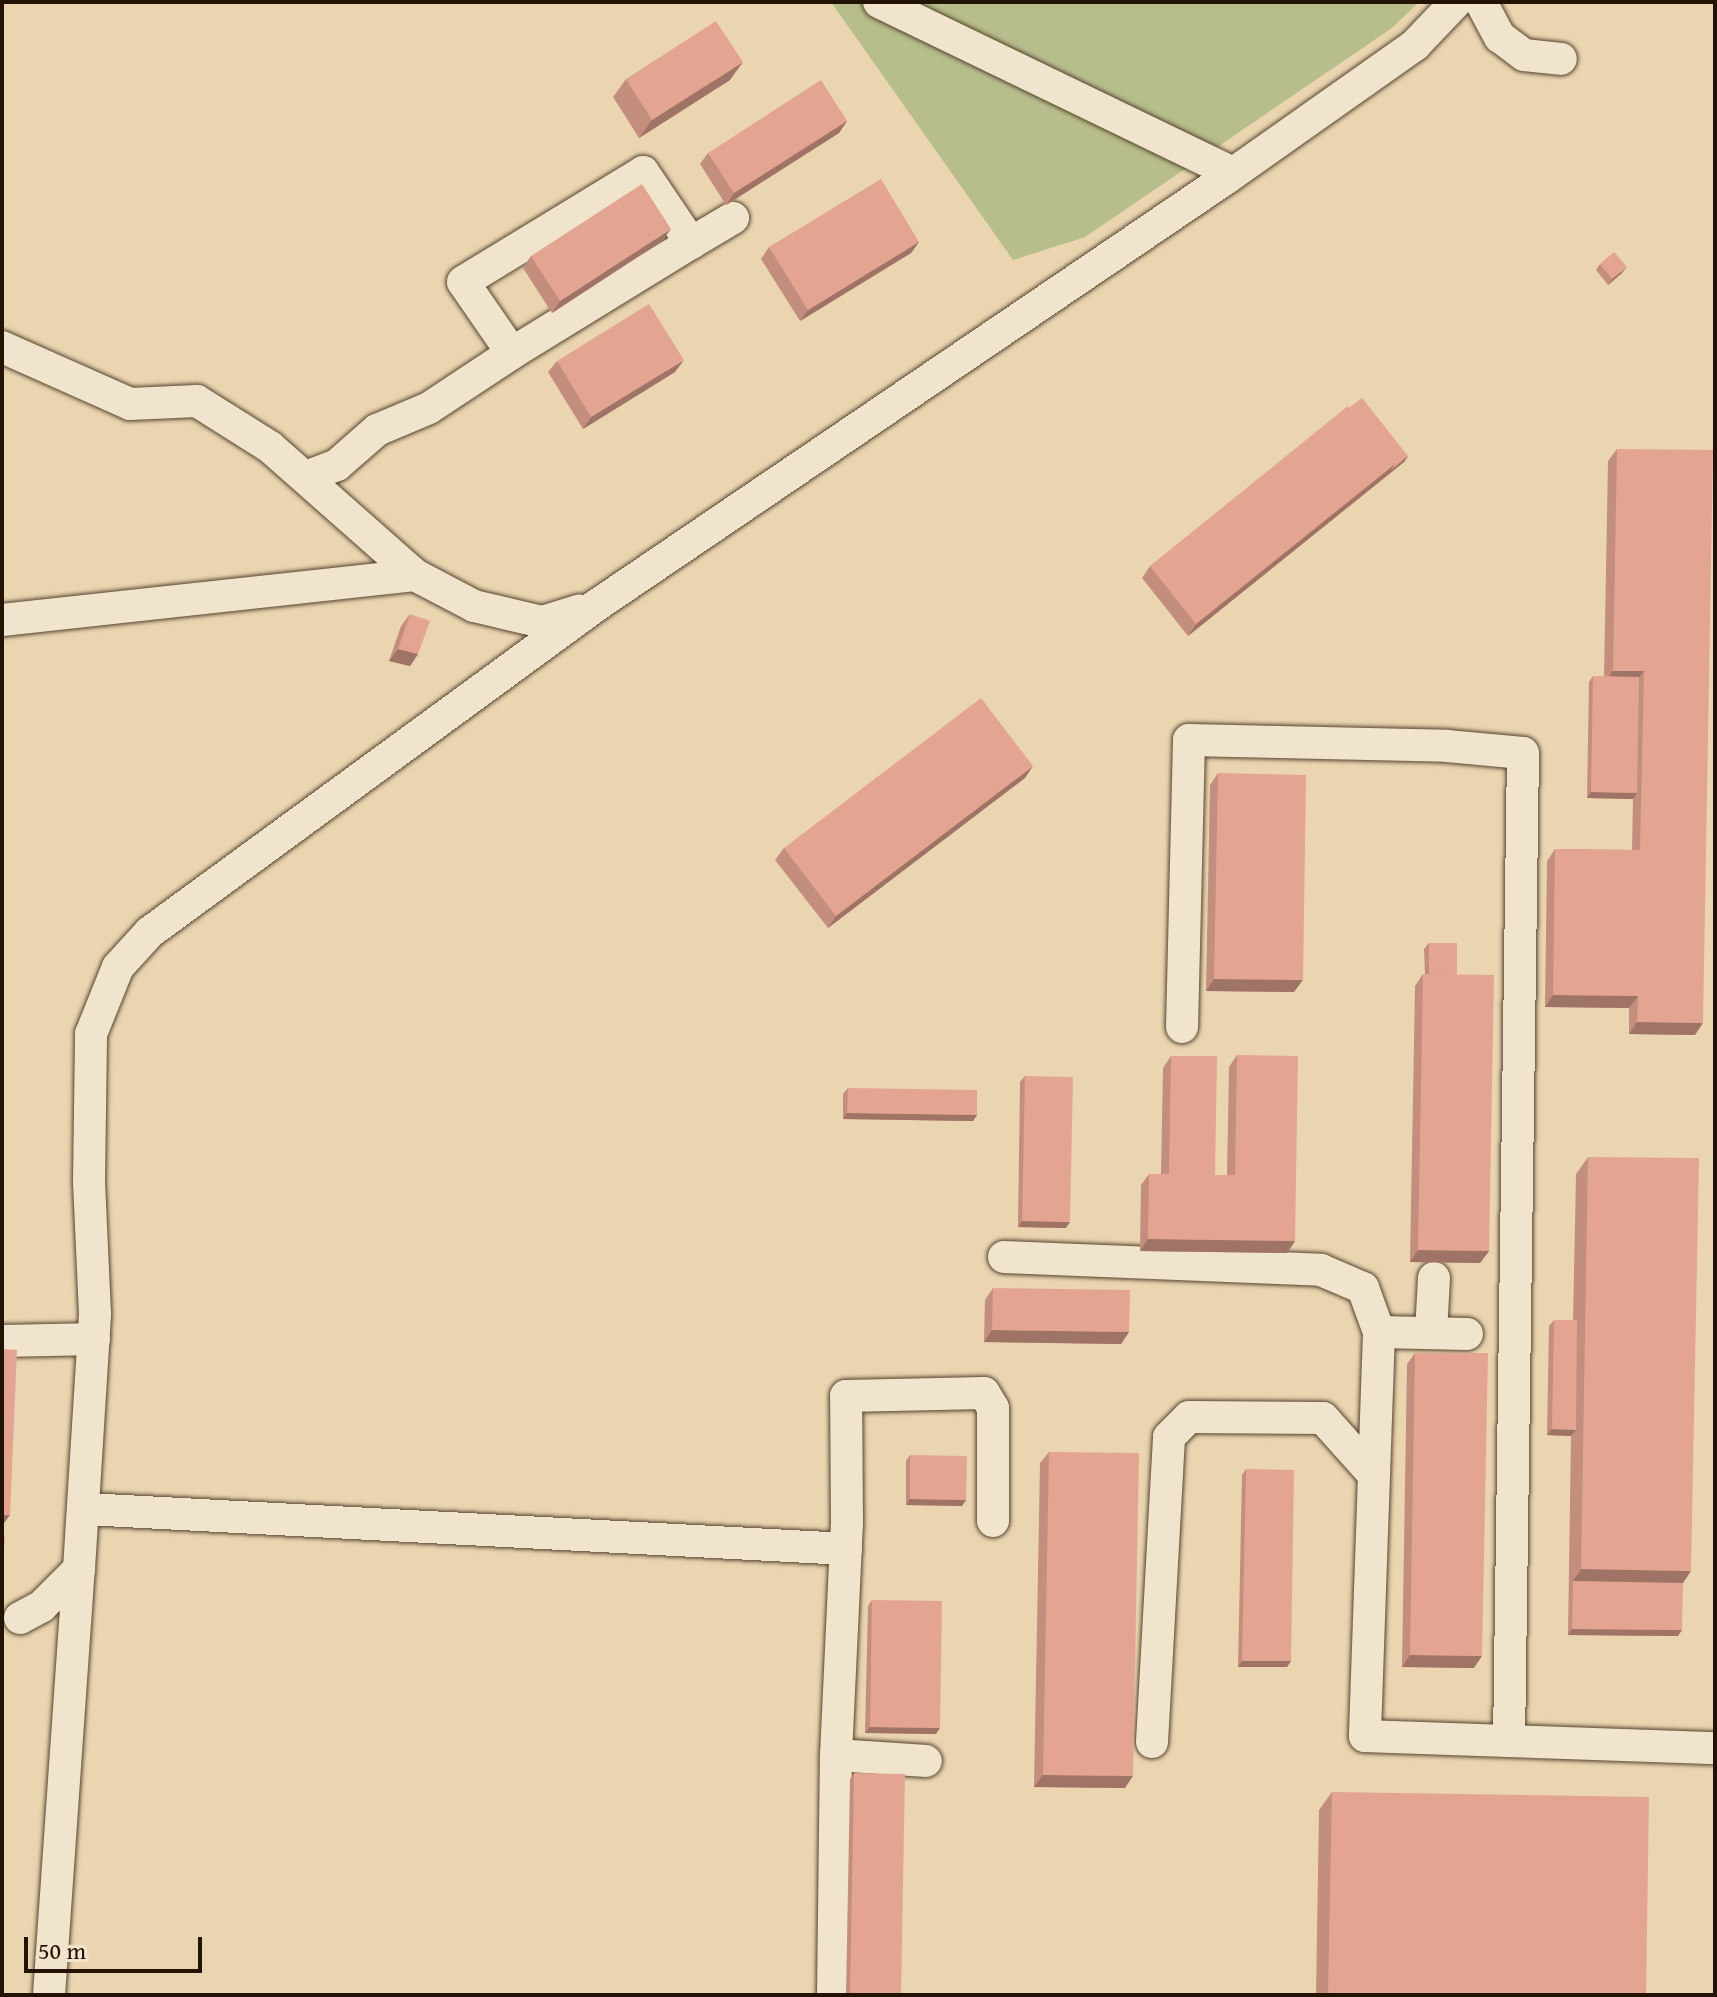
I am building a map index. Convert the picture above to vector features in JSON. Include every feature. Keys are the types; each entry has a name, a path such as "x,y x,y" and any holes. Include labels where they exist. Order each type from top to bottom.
{"lane":[{"path":"879,2 1233,173"},
{"path":"49,1995 79,1569 86,1509 94,1339 91,1034 118,967 150,932 597,605 1233,173 1415,45 1456,2"},
{"path":"1481,2 1500,37 1524,55 1561,59"},
{"path":"512,353 463,282 643,172 691,243"},
{"path":"306,477 337,465 377,430 429,408 512,353 733,218"},
{"path":"2,347 130,404 197,401 270,447 415,575 474,606 542,622 597,605"},
{"path":"2,620 415,575"},
{"path":"1182,1027 1189,740 1447,746 1523,753 1509,1741"},
{"path":"1004,1257 1321,1270 1363,1288 1379,1332 1365,1736 1715,1748"},
{"path":"1431,1333 1434,1278"},
{"path":"1379,1332 1467,1334"},
{"path":"2,1341 94,1339"},
{"path":"833,1995 836,1755 846,1549 846,1396 984,1393 993,1408 993,1521"},
{"path":"1152,1742 1169,1437 1189,1417 1323,1418 1373,1474"},
{"path":"86,1509 846,1549"},
{"path":"20,1618 41,1607 79,1569"},
{"path":"836,1755 926,1761"}],"green space":[{"path":"831,2 1419,2 1392,28 1085,237 1013,260"}],"building":[{"path":"716,21 743,62 652,120 626,79"},
{"path":"821,80 847,121 734,193 708,153"},
{"path":"881,179 919,242 808,310 769,247"},
{"path":"642,184 671,229 560,301 531,256"},
{"path":"1614,252 1627,267 1612,279 1600,264"},
{"path":"649,304 684,360 591,417 557,361"},
{"path":"1362,398 1408,456 1391,470 1395,464 1349,408"},
{"path":"1348,406 1395,464 1196,624 1150,566"},
{"path":"1617,449 1713,450 1703,1023 1637,1022 1638,996 1553,995 1555,849 1640,850 1644,671 1613,671"},
{"path":"410,614 430,621 418,654 398,649"},
{"path":"1593,676 1639,677 1637,793 1591,792"},
{"path":"981,698 1033,766 836,916 784,848"},
{"path":"1218,773 1306,775 1303,980 1214,979"},
{"path":"1429,943 1457,943 1457,975 1429,974"},
{"path":"1423,974 1494,975 1489,1251 1418,1250"},
{"path":"1237,1055 1298,1056 1295,1241 1148,1239 1149,1174 1169,1174 1171,1056 1217,1056 1215,1175 1235,1175"},
{"path":"1025,1076 1073,1077 1070,1222 1022,1221"},
{"path":"848,1088 977,1090 977,1115 847,1113"},
{"path":"1588,1157 1699,1158 1691,1571 1581,1569"},
{"path":"993,1288 1130,1290 1129,1332 992,1330"},
{"path":"1554,1320 1577,1320 1576,1430 1552,1429"},
{"path":"2,1349 17,1350 10,1515 2,1515"},
{"path":"1415,1353 1488,1353 1482,1656 1410,1655"},
{"path":"1049,1452 1139,1453 1133,1776 1043,1775"},
{"path":"910,1455 967,1456 966,1500 910,1499"},
{"path":"1246,1469 1294,1470 1291,1661 1242,1661"},
{"path":"2,1535 5,1536 2,1574"},
{"path":"1573,1581 1683,1583 1682,1630 1572,1629"},
{"path":"872,1600 942,1601 940,1728 870,1727"},
{"path":"854,1773 905,1774 901,1995 850,1995"},
{"path":"1332,1792 1649,1797 1646,1995 1328,1995"}]}
